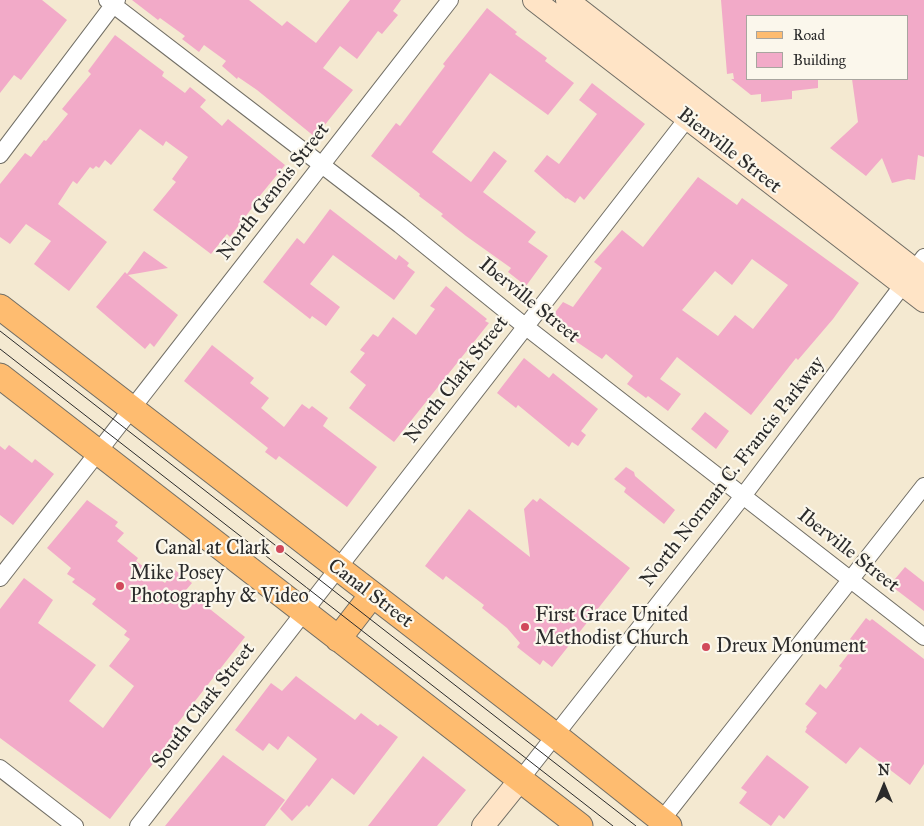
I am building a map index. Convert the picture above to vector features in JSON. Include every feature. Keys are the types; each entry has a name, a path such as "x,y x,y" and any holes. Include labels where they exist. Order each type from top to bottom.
{"main road":[{"name":"Canal Street","path":"0,307 556,736 663,824"},
{"path":"0,376 580,826"},
{"path":"338,638 372,595"}],"street":[{"name":"North Genois Street","path":"0,578 450,0"},
{"name":"Bienville Street","path":"534,0 693,110 916,272 924,302"},
{"name":"Bienville Street","path":"567,0 693,110"},
{"name":"Iberville Street","path":"113,2 400,225 526,327 924,636"},
{"path":"0,155 113,2"},
{"name":"North Clark Street","path":"303,611 526,327 693,110"},
{"name":"North Norman C. Francis Parkway","path":"520,780 916,272"},
{"path":"663,824 850,579 924,486"},
{"name":"South Clark Street","path":"138,826 303,611"},
{"path":"0,768 75,826"},
{"path":"483,826 520,780"}],"building":[{"path":"0,0 42,0 67,20 21,80 14,75 0,93"},
{"path":"132,0 249,0 282,26 287,21 316,43 350,0 401,0 393,11 398,15 382,34 378,31 357,59 340,46 323,68 353,90 315,137 257,90 238,77 237,79 222,66 226,61 204,45 199,52 182,39 185,36 160,18 158,20"},
{"path":"721,0 924,0 924,157 918,155 915,180 908,179 892,183 882,158 866,176 830,148 858,122 852,80 909,80 909,15 746,15 746,80 818,80 818,88 792,91 792,99 761,102 761,94 751,95 731,79 734,79 733,73 727,74"},
{"path":"487,8 517,32 515,34 547,58 545,61 574,83 548,115 490,73 432,152 471,182 494,151 507,161 483,192 536,232 528,242 548,256 526,286 508,272 511,268 441,216 443,214 419,196 420,194 371,156 396,123 400,126 445,66 443,64"},
{"path":"115,35 164,72 162,76 185,93 190,87 206,100 200,107 222,126 228,119 285,165 254,203 230,237 227,234 211,254 153,210 176,182 172,179 188,157 166,141 163,146 140,129 111,165 105,160 99,168 96,166 93,169 90,167 77,184 73,181 58,204 107,242 69,291 34,264 51,241 26,224 10,244 0,237 0,184 25,153 31,157 68,114 62,109 91,74 88,71"},
{"path":"592,83 645,124 584,200 580,196 575,203 566,199 534,171 547,155 559,164 597,114 579,100"},
{"path":"698,177 737,205 742,198 859,283 833,319 798,360 796,358 751,415 677,357 660,379 681,394 668,411 648,396 646,398 627,384 633,376 606,354 602,359 571,338 572,336 550,319 563,302 573,307 602,268 594,262 622,230 643,247","holes":["752,259 788,285 753,329 735,315 718,336 682,310 715,271 732,285"]},
{"path":"330,209 396,260 399,255 409,263 407,266 415,272 394,300 333,255 310,284 340,307 326,326 312,316 310,319 263,282 297,238 304,244"},
{"path":"144,251 168,268 128,275 178,315 154,347 150,343 145,349 96,307 125,272 127,274"},
{"path":"446,286 487,319 485,321 489,323 394,442 349,408 366,385 350,372 365,353 360,350 373,334 378,337 393,317 416,335 435,309 430,306"},
{"path":"212,345 254,378 250,383 269,398 261,408 284,427 302,404 309,409 312,406 328,418 323,426 377,467 347,507 279,456 276,460 265,452 268,448 184,381"},
{"path":"524,358 549,378 553,373 598,409 581,431 586,435 578,446 572,442 569,447 518,405 516,408 497,393"},
{"path":"705,412 729,431 716,449 691,429"},
{"path":"9,445 32,463 35,459 54,474 13,525 0,515 0,446 5,450"},
{"path":"626,467 634,472 635,476 675,510 664,524 624,492 626,488 614,479"},
{"path":"540,498 630,568 552,667 543,660 540,665 517,647 520,643 507,628 482,608 484,605 446,576 443,580 425,566 469,509 530,557 524,509 533,499 537,502"},
{"path":"87,500 118,522 115,526 124,533 117,541 138,558 136,561 165,583 175,570 192,583 186,590 245,637 174,728 181,733 168,751 165,748 110,819 0,738 0,609 24,578 53,600 38,623 96,665 69,701 103,728 134,686 109,666 130,639 124,635 127,631 92,604 96,599 72,582 75,579 67,574 71,568 47,548"},
{"path":"905,567 924,582 924,611 890,585"},
{"path":"866,618 870,621 872,619 924,659 924,764 910,785 860,747 846,764 805,732 806,727 817,713 805,704 820,684 826,689 842,668 839,666 856,644 850,639"},
{"path":"296,676 355,720 361,713 378,726 380,724 398,737 354,795 332,778 309,807 307,805 292,821 280,809 317,759 288,736 278,750 269,743 263,751 235,730 271,683 282,691"},
{"path":"223,755 285,800 265,826 165,826"},
{"path":"767,755 809,787 784,819 779,815 771,826 739,803 747,792 741,788"},
{"path":"423,756 466,790 437,826 368,826"}],"tram line":[{"path":"0,331 636,826"},
{"path":"0,349 613,826"}],"place":[{"name":"Canal at Clark","path":"280,549"},
{"name":"Mike Posey Photography & Video","path":"120,586"},
{"name":"First Grace United Methodist Church","path":"525,627"},
{"name":"Dreux Monument","path":"706,647"}]}
